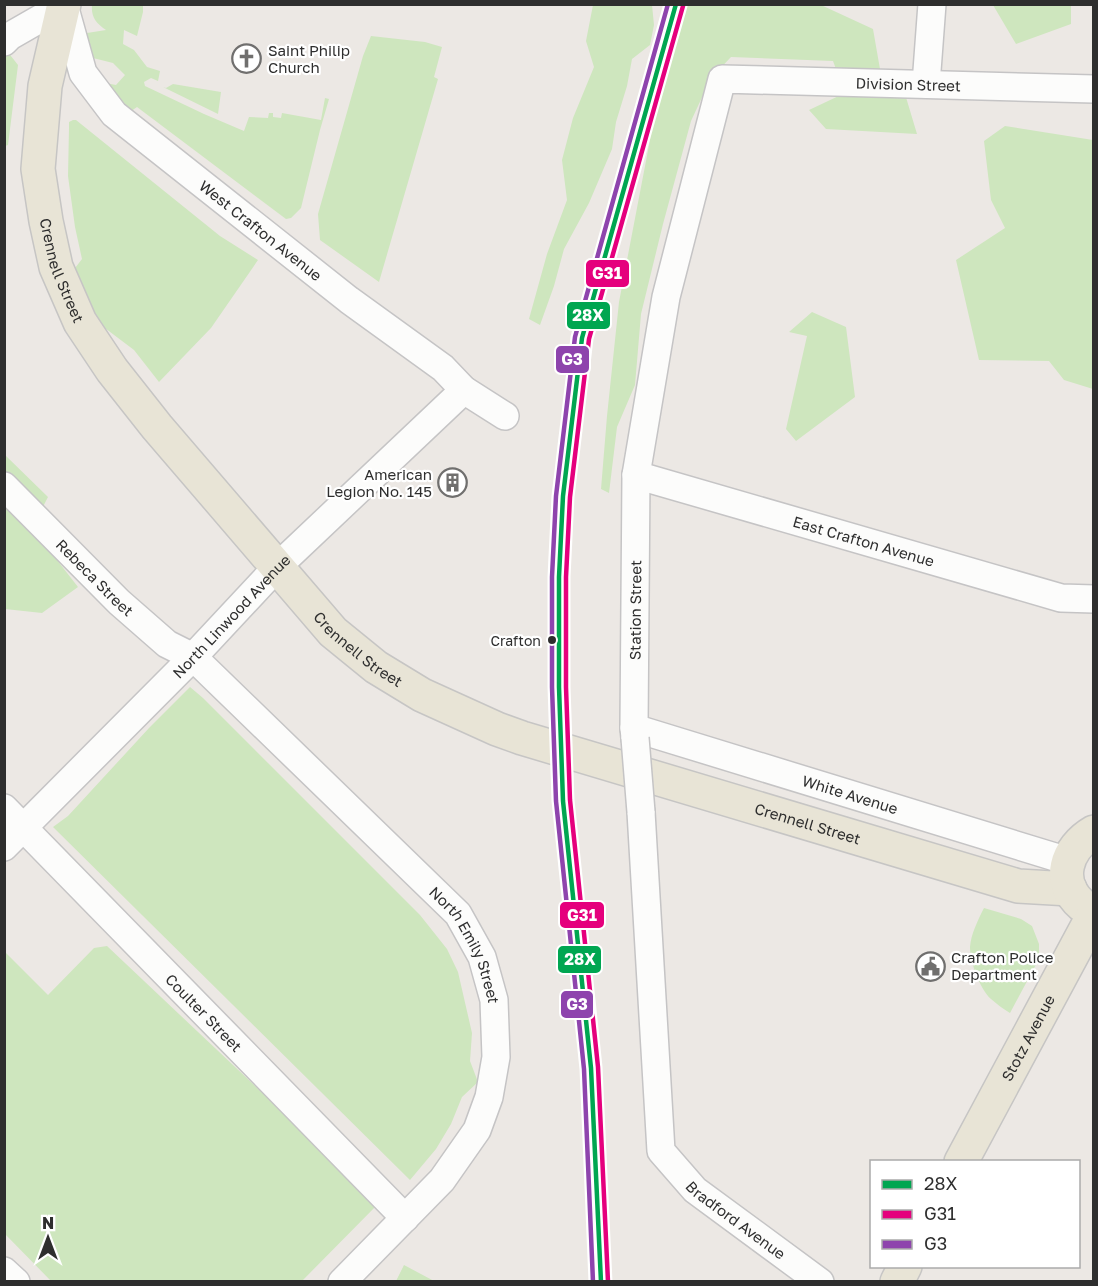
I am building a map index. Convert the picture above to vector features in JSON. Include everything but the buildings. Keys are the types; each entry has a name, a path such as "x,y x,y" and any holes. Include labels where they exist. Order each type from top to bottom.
{"main road":[{"name":"Crennell Street","path":"64,4 45,86 38,169 56,267 80,322 112,370 157,427 333,632 376,667 433,700 522,738 1017,886 1069,875"},
{"path":"1094,832 1083,838 1074,849 1069,875 1077,901 1094,913"},
{"name":"Stotz Avenue","path":"962,1160 1094,913"}],"street":[{"path":"4,42 10,36 64,4"},
{"name":"West Crafton Avenue","path":"64,4 83,73 114,114 349,300 443,368 464,390 505,417"},
{"path":"926,84 932,4"},
{"name":"Division Street","path":"722,79 1094,89"},
{"name":"Station Street","path":"661,1150 635,733 636,475 666,297 722,79"},
{"name":"North Linwood Avenue","path":"4,847 193,657 277,567 464,390"},
{"name":"East Crafton Avenue","path":"636,475 1061,598 1094,599"},
{"name":"Rebeca Street","path":"4,486 119,602 167,644 193,657"},
{"name":"North Emily Street","path":"193,657 458,914 482,957 494,999 496,1057 489,1097 477,1130 442,1180 342,1281"},
{"name":"White Avenue","path":"635,733 1069,875"},
{"name":"Coulter Street","path":"4,808 405,1218"},
{"name":"Bradford Avenue","path":"661,1150 695,1190 820,1281"},
{"path":"4,1270 16,1281"}],"green space":[{"path":"92,5 143,5 137,36 124,30 123,44 134,50 147,67 160,71 158,81 151,78 144,82 145,86 244,131 249,117 268,118 269,113 273,113 273,117 281,118 282,113 321,120 325,98 329,99 301,208 291,218 286,219 137,107 127,114 105,83 116,85 125,75 113,63 93,58 84,51 87,33 106,30 95,19"},
{"path":"593,5 652,5 654,25 650,45 632,59 627,86 616,122 612,149 589,203 564,249 540,325 529,319 547,254 567,200 562,160 573,118 594,67 586,41"},
{"path":"666,5 821,5 873,29 884,92 905,94 917,134 826,129 809,110 845,93 833,61 731,57 711,78 691,121 663,224 641,314 635,385 617,427 609,493 601,489 619,302 650,140"},
{"path":"993,5 1071,5 1071,24 1016,44"},
{"path":"371,36 425,42 442,47 434,77 438,79 379,282 320,240 318,214 363,56"},
{"path":"4,51 7,51 18,65 8,145 5,146"},
{"path":"173,84 221,92 218,114 163,87 166,88"},
{"path":"76,120 220,236 258,260 211,328 159,382 134,350 81,310 69,276 82,259 68,176 69,122"},
{"path":"1005,126 1093,140 1093,389 1064,380 1049,361 979,360 956,260 1005,228 991,200 984,141"},
{"path":"812,312 846,327 855,397 796,441 786,429 807,336 789,332"},
{"path":"4,454 48,497 32,528 78,587 42,613 5,609"},
{"path":"190,687 420,915 447,949 458,972 472,1033 470,1061 478,1082 462,1097 451,1124 436,1149 410,1180 53,827 68,816"},
{"path":"984,908 1021,919 1032,926 1039,944 1039,959 1010,1013 987,995 976,975 972,960 970,947 972,937"},
{"path":"107,946 379,1203 302,1281 51,1281 5,1234 4,951 48,995 94,948"},
{"path":"404,1265 434,1281 396,1281"}],"transit line":[{"name":"G3","path":"593,1282 584,1069 556,801 552,687 552,577 556,496 575,337 668,4"},
{"name":"28X","path":"601,1282 591,1068 563,801 559,687 559,577 563,496 582,338 676,4"},
{"name":"G31","path":"608,1282 598,1067 570,800 566,687 566,577 570,497 589,339 683,6"}],"place":[{"name":"Saint Philip Church","path":"247,59"},
{"name":"American Legion No. 145","path":"453,483"},
{"name":"Crafton","path":"552,640"},
{"name":"Crafton Police Department","path":"930,966"}]}
